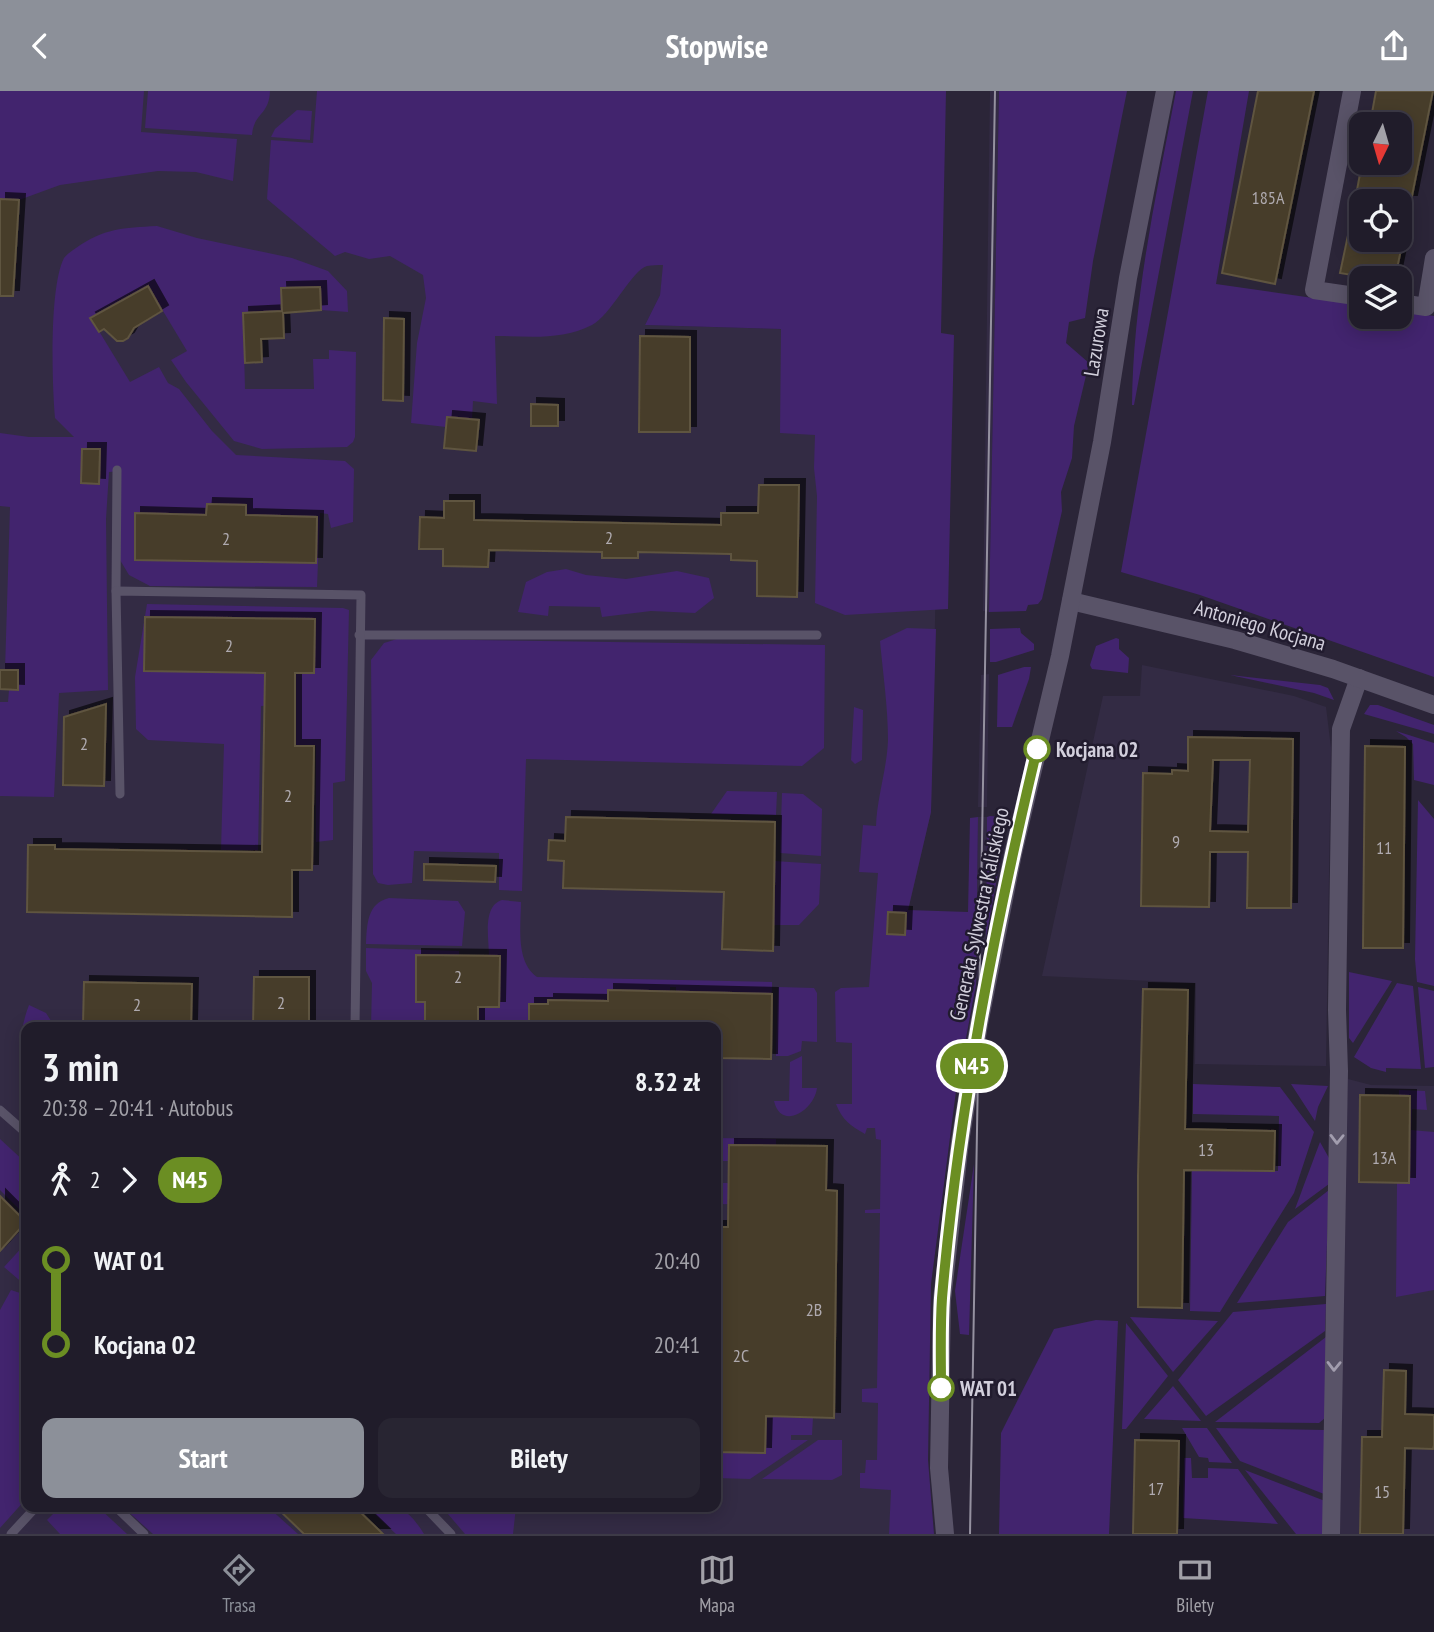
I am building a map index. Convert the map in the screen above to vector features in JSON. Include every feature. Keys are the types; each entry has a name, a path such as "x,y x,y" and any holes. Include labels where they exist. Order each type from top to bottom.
{"street":[{"name":"Lazurowa","path":"1071,601 1102,442 1128,278 1166,91"},
{"path":"1349,295 1314,290 1352,91"},
{"path":"1412,305 1426,307 1434,258"},
{"name":"Antoniego Kocjana","path":"1071,601 1235,640 1359,678 1434,705"},
{"name":"Generała Sylwestra Kaliskiego","path":"945,1534 939,1468 942,1300 960,1142 979,1024 1013,854 1071,601"},
{"path":"1331,1534 1339,1071 1337,1000 1341,729 1359,678"}],"lane":[{"path":"117,471 116,591 120,794"},
{"path":"116,591 361,595 355,1022"},
{"path":"359,635 817,635"},
{"path":"0,1110 21,1129"},
{"path":"10,1534 31,1512"},
{"path":"121,1512 144,1534"},
{"path":"430,1512 451,1534"}],"shaded area":[{"path":"0,91 144,91 141,132 237,139 233,181 196,172 158,171 60,185 19,200 0,199"},
{"path":"95,91 351,91 667,240 660,295 645,325 941,334 931,812 908,911 896,1534 0,1534 0,146"},
{"path":"148,91 270,91 267,105 253,128 252,135 145,128"},
{"path":"317,91 946,91 941,333 954,335 948,609 845,615 815,603 815,435 780,433 781,329 645,325 660,295 663,265 641,269 592,325 556,336 495,336 497,404 473,401 472,419 448,417 446,427 411,423 417,343 426,298 423,275 390,256 369,259 345,252 335,256 267,199 271,140 313,143"},
{"path":"990,91 999,91 989,612 983,611"},
{"path":"999,91 1127,91 1093,261 1085,318 1069,322 1066,343 1089,363 1074,426 1072,458 1061,492 1062,511 1042,599 1038,604 1028,605 1026,611 989,612"},
{"path":"1176,91 1193,91 1132,405 1141,286"},
{"path":"1208,91 1249,91 1216,284 1349,303 1349,329 1412,329 1412,313 1434,316 1434,677 1200,595 1121,572"},
{"path":"297,110 312,111 310,140 271,137 275,129"},
{"path":"157,226 197,238 292,258 328,271 347,291 348,312 321,310 319,287 282,288 283,311 243,313 245,389 314,389 313,359 329,359 329,350 356,352 355,437 347,447 262,449 234,441 171,360 187,351 148,286 91,318 130,382 159,367 168,383 179,389 212,431 236,455 345,461 354,469 353,522 331,528 328,514 320,513 317,587 150,586 129,575 120,560 121,471 109,472 106,519 108,690 59,693 54,797 0,796 0,702 8,702 9,690 18,690 18,670 5,670 10,507 0,506 0,433 29,437 74,437 55,418 54,403 54,312 59,272 64,258 96,236 124,229"},
{"path":"566,569 586,575 626,579 677,571 709,578 714,598 695,613 651,611 602,617 600,607 549,606 548,616 518,612 526,582 547,572"},
{"path":"147,604 349,610 345,781 333,783 333,840 316,842 316,746 292,745 291,705 261,706 258,850 221,850 224,744 148,740 136,729 135,677"},
{"path":"907,628 936,629 931,812 908,910 968,912 970,818 978,817 976,985 956,1091 931,1284 928,1460 934,1534 889,1534 891,1490 860,1488 860,1473 865,1473 866,1460 877,1460 878,1403 862,1402 862,1389 877,1388 880,1213 865,1213 865,1210 880,1209 881,1140 876,1139 875,1128 867,1128 865,1134 851,1125 836,1104 852,1104 852,1043 836,1042 835,992 841,988 869,987 878,873 859,872 863,825 876,826 888,740 880,641"},
{"path":"1020,628 1021,633 1034,644 1034,650 990,662 990,629"},
{"path":"397,639 825,645 824,748 802,766 526,759 522,891 499,890 499,853 414,851 412,883 378,883 373,874 371,660 384,643"},
{"path":"1119,639 1119,649 1129,658 1128,673 1092,669 1090,665 1096,646"},
{"path":"1142,665 1294,696 1326,707 1331,748 1326,1066 1195,1064 1196,983 1042,976 1103,696 1140,696"},
{"path":"1031,667 1029,679 1012,727 997,727 998,675"},
{"path":"989,674 987,807 978,807 981,675"},
{"path":"1230,675 1320,685 1328,688 1334,700 1314,693"},
{"path":"1370,705 1378,705 1434,725 1434,734 1364,714"},
{"path":"854,707 863,710 862,760 855,764 851,760"},
{"path":"1396,731 1434,743 1434,785 1414,780 1413,744"},
{"path":"727,791 777,792 776,815 711,814"},
{"path":"782,793 803,794 822,809 821,856 780,853"},
{"path":"1418,800 1434,819 1434,986 1417,982 1415,959"},
{"path":"978,817 987,817 986,937 976,985"},
{"path":"987,817 1003,817 1003,846 986,937"},
{"path":"774,861 821,864 819,904 799,925 773,925"},
{"path":"389,898 458,901 465,912 462,946 366,944 372,910"},
{"path":"502,900 521,902 522,952 525,962 537,977 772,982 772,994 676,992 676,987 670,987 670,991 609,990 608,1001 530,1004 529,1022 478,1022 478,1007 499,1007 500,956 489,956 488,924 496,903"},
{"path":"366,948 459,951 459,955 417,955 416,1001 425,1002 425,1022 371,1022 372,983 366,971"},
{"path":"1349,972 1392,981 1353,1043 1349,1038"},
{"path":"1397,983 1413,986 1421,1069 1386,1068 1386,1072 1371,1068 1354,1057"},
{"path":"778,987 814,988 817,993 817,1042 802,1041 801,1051 788,1056 776,1056"},
{"path":"1418,987 1434,991 1434,1067 1425,1068"},
{"path":"29,1005 46,1013 52,1022 24,1022"},
{"path":"802,1056 802,1088 817,1088 815,1096 804,1110 790,1116 783,1115 774,1101 789,1101 790,1062"},
{"path":"1348,1079 1371,1085 1434,1086 1434,1534 1334,1534 1338,1309"},
{"path":"1193,1084 1280,1087 1314,1132 1294,1193 1220,1312 1190,1311 1192,1169 1278,1171 1279,1116 1193,1114"},
{"path":"1291,1084 1328,1086 1315,1121"},
{"path":"1399,1090 1425,1091 1427,1110 1412,1109 1411,1130 1434,1132 1434,1290 1396,1297 1397,1183 1409,1183 1410,1096 1399,1096"},
{"path":"721,1138 776,1139 776,1146 729,1145 729,1161 721,1161"},
{"path":"0,1139 21,1158 21,1211 0,1190"},
{"path":"1320,1142 1329,1158 1329,1184 1295,1209"},
{"path":"974,1164 969,1335 960,1334 955,1291"},
{"path":"721,1183 728,1183 728,1200 795,1201 792,1417 813,1417 812,1435 791,1435 791,1440 808,1440 750,1479 721,1478 721,1452 765,1453 768,1258 783,1258 784,1205 721,1204"},
{"path":"1329,1190 1325,1296 1237,1303 1288,1222"},
{"path":"21,1248 21,1282 4,1267"},
{"path":"11,1290 20,1293 21,1505 0,1528 0,1310"},
{"path":"1326,1304 1325,1331 1206,1416 1178,1380 1233,1312"},
{"path":"1130,1317 1218,1321 1173,1372"},
{"path":"1096,1320 1118,1321 1109,1534 999,1534 1001,1433 1054,1329"},
{"path":"1126,1323 1168,1376 1126,1429 1122,1429"},
{"path":"1326,1337 1325,1418 1319,1423 1215,1422"},
{"path":"1173,1386 1201,1421 1144,1419"},
{"path":"1182,1428 1207,1428 1232,1463 1209,1462 1208,1458 1199,1457"},
{"path":"1216,1428 1325,1430 1324,1494 1240,1461"},
{"path":"818,1440 842,1440 842,1475 832,1480 762,1479"},
{"path":"1184,1458 1191,1458 1192,1478 1208,1478 1208,1468 1238,1469 1278,1524 1183,1518"},
{"path":"1245,1470 1325,1501 1323,1534 1296,1534"},
{"path":"55,1512 103,1512 127,1534 60,1534 47,1520"},
{"path":"129,1512 274,1512 298,1534 153,1534"},
{"path":"372,1512 404,1512 424,1534 396,1534"},
{"path":"446,1512 515,1512 513,1534 465,1534"}],"building":[{"path":"1258,91 1314,91 1275,284 1222,273"},
{"path":"1376,91 1433,91 1412,196 1412,189 1357,189 1360,175 1412,175 1412,112 1372,112"},
{"path":"0,199 19,200 13,296 0,296"},
{"path":"1349,231 1349,252 1400,252 1398,266 1349,266 1349,274 1340,273"},
{"path":"148,286 162,311 134,328 123,341 117,341 104,329 99,332 90,318"},
{"path":"320,287 321,310 283,313 284,338 261,339 262,362 245,363 243,313 282,311 281,288"},
{"path":"384,318 404,319 403,401 383,400"},
{"path":"640,336 690,337 690,432 639,432"},
{"path":"531,404 558,405 558,426 531,426"},
{"path":"447,417 479,420 476,451 444,448"},
{"path":"82,449 100,449 99,484 81,483"},
{"path":"759,485 799,485 797,597 757,596 757,561 731,560 731,554 638,552 638,558 602,558 602,552 489,550 488,567 443,566 443,549 419,549 420,517 444,518 444,501 474,501 474,520 721,525 721,513 758,513"},
{"path":"207,504 246,505 246,515 317,517 316,563 135,560 135,513 206,515"},
{"path":"145,617 315,619 314,673 295,673 295,746 314,746 312,870 292,870 292,917 27,912 28,845 55,845 55,849 262,852 265,673 144,671"},
{"path":"0,670 18,670 18,690 0,689"},
{"path":"106,704 104,786 63,785 64,717"},
{"path":"1188,737 1293,739 1291,908 1247,908 1248,852 1210,852 1209,907 1141,906 1143,773 1172,774 1172,770 1188,771","holes":["1213,760 1250,760 1248,832 1210,831"]},
{"path":"1365,746 1405,747 1403,948 1363,948"},
{"path":"566,817 775,822 773,951 722,949 724,892 563,888 564,861 548,860 549,840 565,841"},
{"path":"424,864 496,866 495,882 424,880"},
{"path":"888,912 906,913 905,935 887,934"},
{"path":"416,955 500,956 499,1007 478,1007 478,1022 425,1022 425,1002 416,1002"},
{"path":"254,977 309,977 309,1022 253,1022"},
{"path":"84,982 192,984 191,1022 83,1022"},
{"path":"1143,989 1188,990 1185,1129 1275,1131 1274,1171 1184,1170 1182,1308 1138,1307"},
{"path":"608,990 772,994 771,1059 721,1058 721,1022 529,1022 529,1004 548,1004 548,1000 608,1001"},
{"path":"1360,1095 1410,1096 1409,1183 1359,1182"},
{"path":"729,1145 827,1146 826,1190 837,1191 834,1418 766,1416 765,1453 721,1452 721,1227 728,1227"},
{"path":"0,1196 21,1217 21,1228 0,1251"},
{"path":"1384,1370 1406,1371 1405,1414 1434,1415 1434,1445 1433,1449 1405,1448 1403,1534 1360,1534 1362,1437 1382,1437"},
{"path":"1135,1440 1179,1441 1177,1534 1133,1534"},
{"path":"281,1512 360,1512 383,1534 304,1534"}],"tram line":[{"path":"970,1534 995,91"}],"bus line":[{"name":"N45","path":"941,1388 942,1300 960,1142 979,1024 1037,749"}],"place":[{"name":"Kocjana 02","path":"1037,749"},
{"name":"WAT 01","path":"941,1388"}]}
